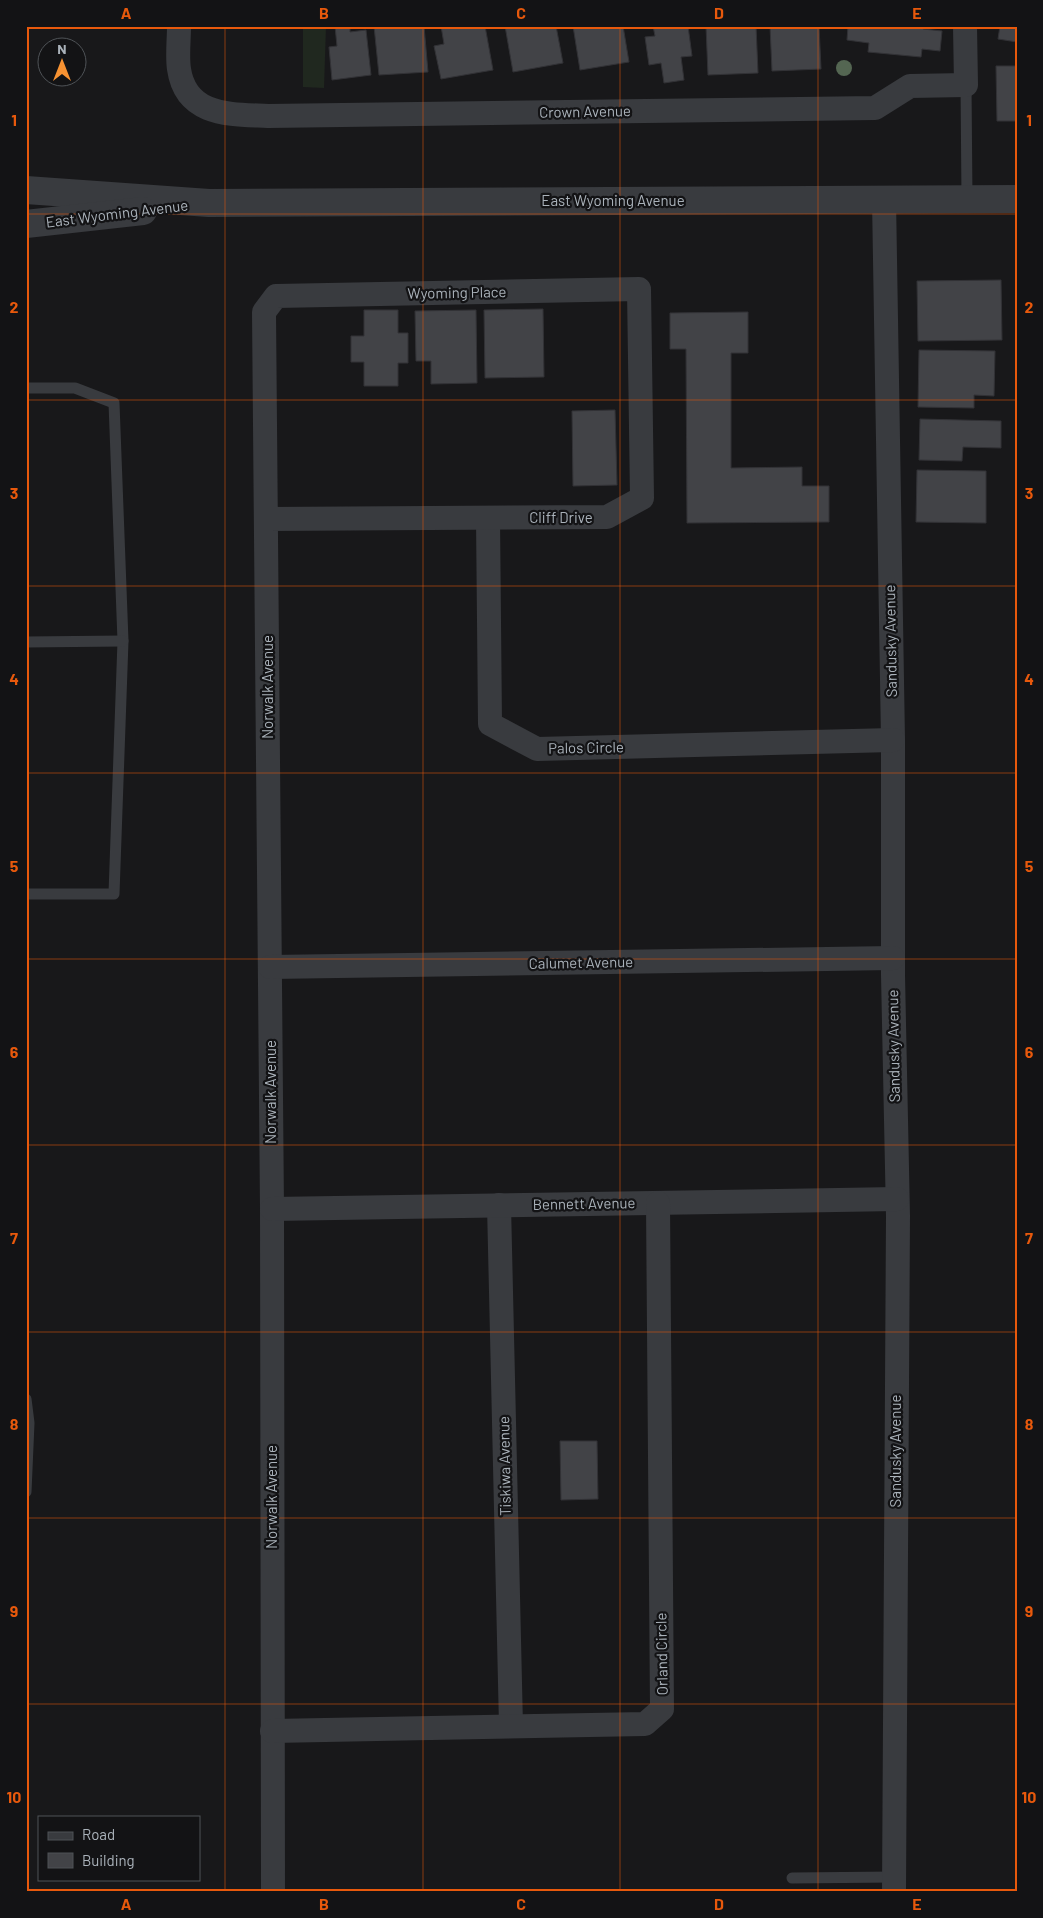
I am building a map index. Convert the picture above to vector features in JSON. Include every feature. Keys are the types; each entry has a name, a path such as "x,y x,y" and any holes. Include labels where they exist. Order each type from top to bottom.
{"street":[{"name":"Crown Avenue","path":"179,26 179,69 185,89 200,106 227,113 268,116 875,108 910,86 966,86"},
{"path":"965,26 966,86"},
{"name":"East Wyoming Avenue","path":"26,190 209,203 1017,199"},
{"name":"Sandusky Avenue","path":"884,199 893,740 893,958 897,1199 894,1884"},
{"name":"East Wyoming Avenue","path":"26,224 209,203"},
{"name":"Wyoming Place","path":"276,296 639,290"},
{"name":"Cliff Drive","path":"267,519 608,517 642,498 639,290"},
{"name":"Norwalk Avenue","path":"273,1892 272,1209 264,312 276,296"},
{"name":"Palos Circle","path":"488,518 490,724 537,749 893,740"},
{"name":"Calumet Avenue","path":"270,967 893,958"},
{"name":"Bennett Avenue","path":"272,1209 897,1199"},
{"name":"Orland Circle","path":"272,1731 645,1724 662,1709 658,1203"},
{"name":"Tiskiwa Avenue","path":"499,1205 511,1726"}],"lane":[{"path":"966,86 968,199"},
{"path":"26,388 75,388 114,404 123,641 114,894 26,894"},
{"path":"26,642 123,641"},
{"path":"26,1399 29,1423 26,1492"},
{"path":"792,1878 894,1884"}],"shaded area":[{"path":"303,26 326,26 324,88 303,87"}],"building":[{"path":"335,26 350,26 350,32 366,30 371,75 332,80 329,47 337,46"},
{"path":"374,26 424,26 428,72 379,75"},
{"path":"441,26 485,26 493,70 441,79 434,46 444,44"},
{"path":"505,26 556,26 563,63 513,72"},
{"path":"573,26 623,26 629,62 580,70"},
{"path":"653,26 688,26 692,56 681,57 684,80 664,83 661,63 649,65 645,37 655,36"},
{"path":"706,26 756,26 758,73 708,75"},
{"path":"770,26 819,26 821,69 772,71"},
{"path":"848,26 923,26 923,29 942,31 940,51 922,49 921,57 868,52 869,43 847,40"},
{"path":"1000,26 1017,26 1017,42 998,39"},
{"path":"996,66 1017,66 1017,121 997,121"},
{"path":"1001,280 1002,340 918,341 917,281"},
{"path":"543,309 544,377 485,378 484,310"},
{"path":"364,310 398,310 398,333 408,333 408,363 398,363 398,386 364,386 364,362 351,362 351,336 364,336"},
{"path":"476,310 477,383 431,384 431,361 416,361 415,311"},
{"path":"748,312 748,353 731,353 731,468 802,467 802,486 829,486 829,522 687,523 686,349 670,349 670,313"},
{"path":"919,350 995,351 994,396 974,395 974,408 918,407"},
{"path":"615,410 617,485 573,486 572,411"},
{"path":"920,419 1001,421 1001,448 963,447 962,461 919,460"},
{"path":"917,470 986,471 986,523 916,522"},
{"path":"560,1441 597,1441 598,1499 561,1500"}]}
